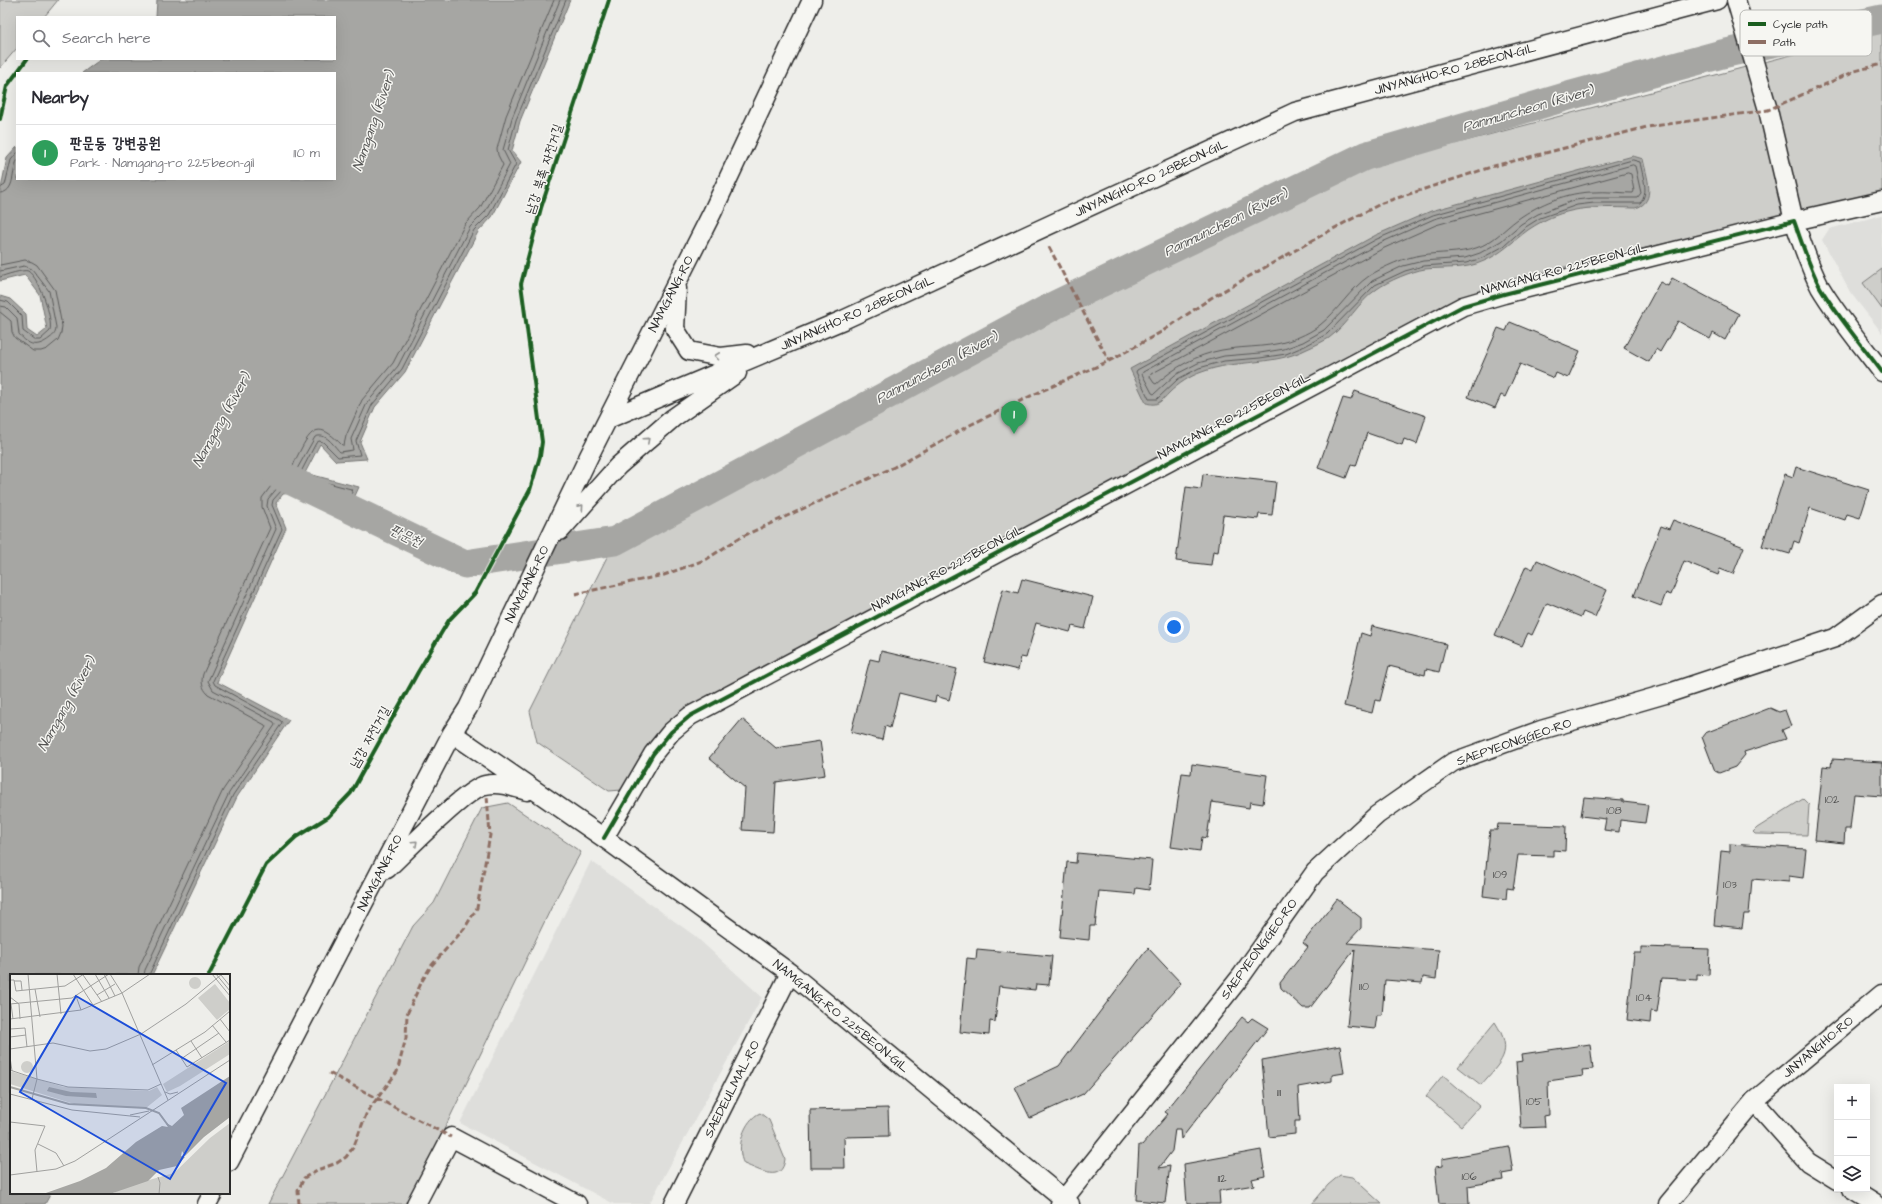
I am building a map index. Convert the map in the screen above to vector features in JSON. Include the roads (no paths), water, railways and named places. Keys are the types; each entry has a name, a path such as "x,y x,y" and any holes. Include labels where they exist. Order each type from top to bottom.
{"street":[{"name":"NAMGANG-RO","path":"230,1160 452,733 468,708 518,601 589,456 712,213 812,0"},
{"name":"JINYANGHO-RO 28BEON-GIL","path":"608,419 844,320 1295,112 1717,0"},
{"path":"1752,56 1768,110 1794,221 1808,261 1820,286 1839,316 1882,372"},
{"name":"NAMGANG-RO 225BEON-GIL","path":"604,838 653,754 671,732 690,716 1463,306 1504,294 1794,221 1882,201"},
{"path":"678,281 674,329 688,351 721,357 769,351"},
{"path":"546,546 618,466 673,418 769,351"},
{"name":"SAEPYEONGGEO-RO","path":"1064,1202 1242,975 1315,872 1376,815 1453,762 1541,730 1669,693 1836,638 1882,604"},
{"name":"NAMGANG-RO 225BEON-GIL","path":"452,733 604,838 790,973 1064,1202"},
{"path":"376,879 467,794 484,785 506,784 544,796"},
{"name":"SAEDEULMAL-RO","path":"674,1204 790,973"},
{"name":"JINYANGHO-RO","path":"1668,1204 1754,1101 1882,994"},
{"path":"1754,1101 1808,1162 1834,1178"},
{"path":"416,1204 451,1137 546,1197 577,1204"},
{"path":"1856,1192 1875,1204"},
{"path":"207,1204 212,1194"}],"water":[{"name":"Namgang (River)","path":"157,0 570,0 520,121 512,151 521,162 492,217 478,232 405,372 375,407 360,442 367,459 336,461 320,444 305,473 359,487 350,507 323,490 283,494 276,503 286,528 217,682 289,720 237,797 152,974 10,974 10,1194 50,1194 45,1204 0,1204 0,296 10,299 26,314 27,330 37,337 47,329 40,295 25,275 0,281 0,193 7,158 16,148 16,180 336,180 336,72 83,72 100,60 336,60 336,16 156,16"},
{"path":"1633,156 1643,159 1648,180 1648,195 1642,205 1635,208 1592,208 1567,212 1541,222 1528,230 1496,255 1477,264 1462,267 1425,269 1400,277 1370,294 1335,333 1312,347 1281,358 1228,365 1202,372 1184,381 1161,401 1154,404 1146,403 1130,369 1376,235 1431,211"}],"waterway":[{"name":"Panmuncheon (River)","path":"1872,21 1882,19"},
{"name":"Panmuncheon (River)","path":"277,474 465,564 615,541 1055,305 1365,156 1572,95 1740,50"}],"place":[{"name":"판문동 강변공원","path":"1014,434"}],"water label":[{"name":"판문천","path":"406,536"}]}
